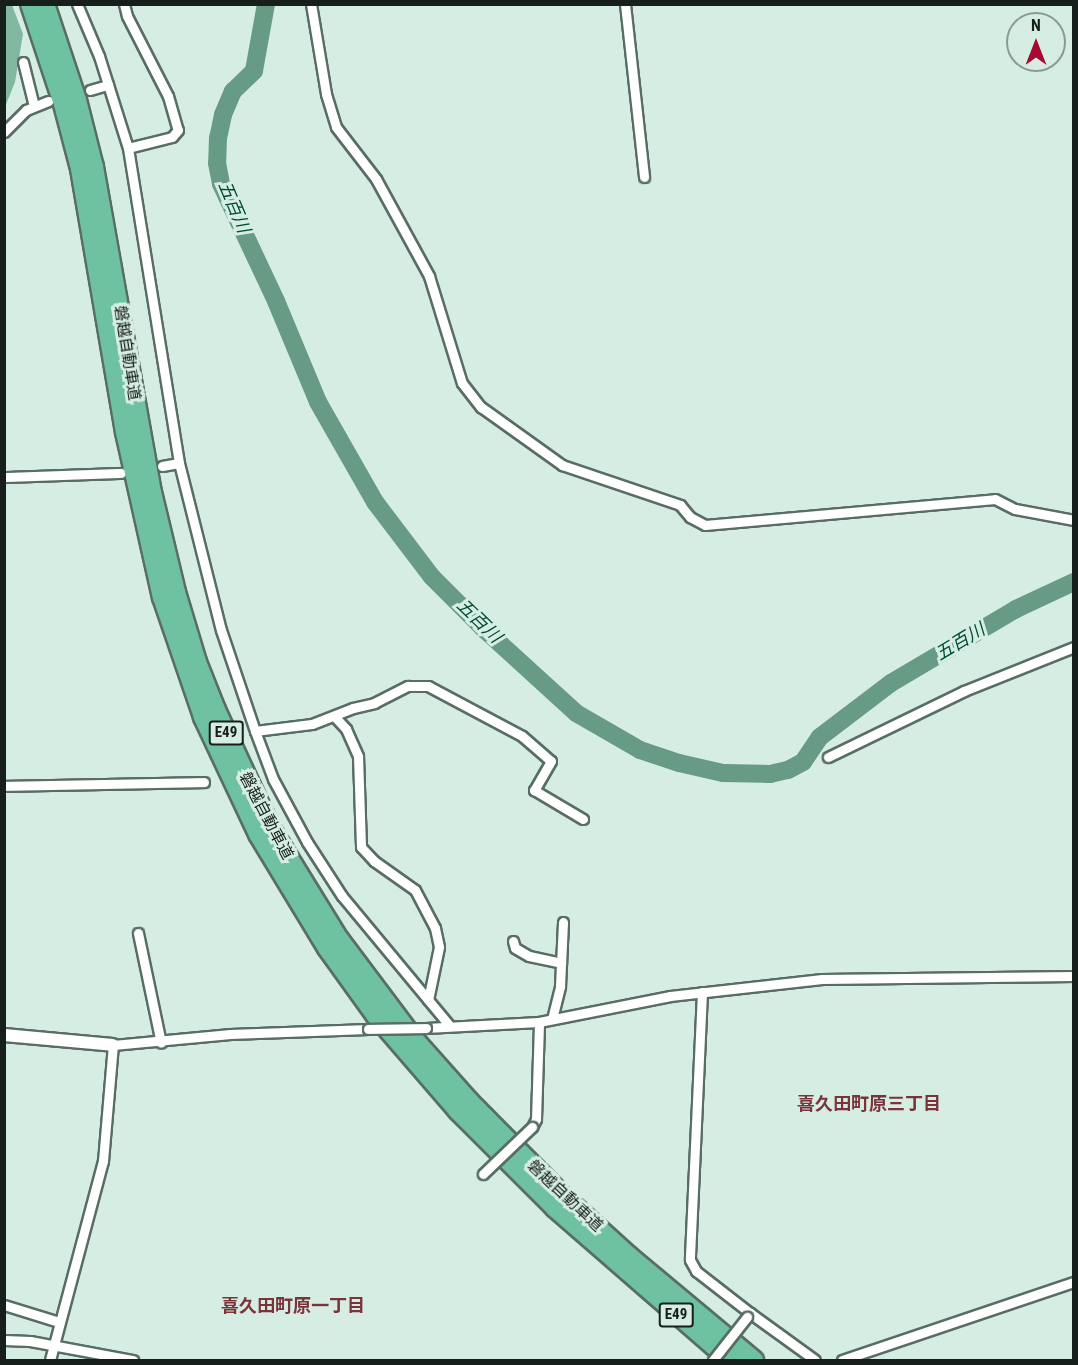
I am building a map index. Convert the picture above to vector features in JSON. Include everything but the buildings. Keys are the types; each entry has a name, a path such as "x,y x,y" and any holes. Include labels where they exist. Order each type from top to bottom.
{"highway":[{"name":"磐越自動車道","path":"30,4 63,104 80,169 127,442 149,550 184,666 223,764 258,834 291,892 376,1016 458,1111 519,1174 622,1268 730,1360"},
{"name":"磐越自動車道","path":"45,4 77,100 94,166 152,492 176,592 197,662 216,710 271,829 339,939 414,1039 470,1102 557,1190 754,1360"},
{"path":"622,1268 689,1342 712,1360"},
{"path":"696,1312 762,1360"}],"street":[{"path":"77,4 108,85 128,148 179,463 221,630 255,731 273,779 307,842 342,896 450,1026"},
{"path":"124,4 127,16 168,96 178,130 172,137 128,148"},
{"path":"311,4 326,94 336,127 376,179 429,276 462,383 481,407 561,465 680,505 690,517 705,525 995,499 1015,509 1074,520"},
{"path":"625,4 644,177"},
{"path":"22,62 34,106"},
{"path":"90,90 108,85"},
{"path":"4,132 34,106 48,101"},
{"path":"162,466 179,463"},
{"path":"4,477 120,473"},
{"path":"828,757 964,691 1074,647"},
{"path":"255,731 302,726 374,703 408,686 423,684 436,688 473,712 507,726 551,761 534,790 583,819"},
{"path":"334,716 346,729 358,756 361,847 374,861 414,890 435,928 438,947 428,1000"},
{"path":"4,786 204,782"},
{"path":"552,1019 560,986 563,922"},
{"path":"138,933 161,1042"},
{"path":"513,941 515,948 529,956 561,963"},
{"path":"4,1035 113,1046 230,1034 539,1022 652,999 822,979 1074,976"},
{"path":"702,992 690,1260 696,1271 748,1315 815,1360"},
{"path":"481,1176 532,1126 536,1119 539,1022"},
{"path":"50,1360 103,1161 113,1046"},
{"path":"842,1360 860,1358 1074,1282"},
{"path":"4,1305 59,1322"},
{"path":"712,1360 748,1315"},
{"path":"4,1340 30,1341 52,1347 133,1360"}],"green space":[{"path":"5,5 12,5 23,34 15,82 5,107"}],"waterway":[{"name":"五百川","path":"266,4 254,71 233,91 223,115 218,138 217,163 221,184 276,301 318,402 375,502 432,577 483,628 576,713 640,750 679,763 723,773 770,774 788,770 803,762 820,737 891,683 1016,609 1074,582"}],"district":[{"name":"喜久田町原三丁目","path":"869,1104"},
{"name":"喜久田町原一丁目","path":"293,1306"}]}
